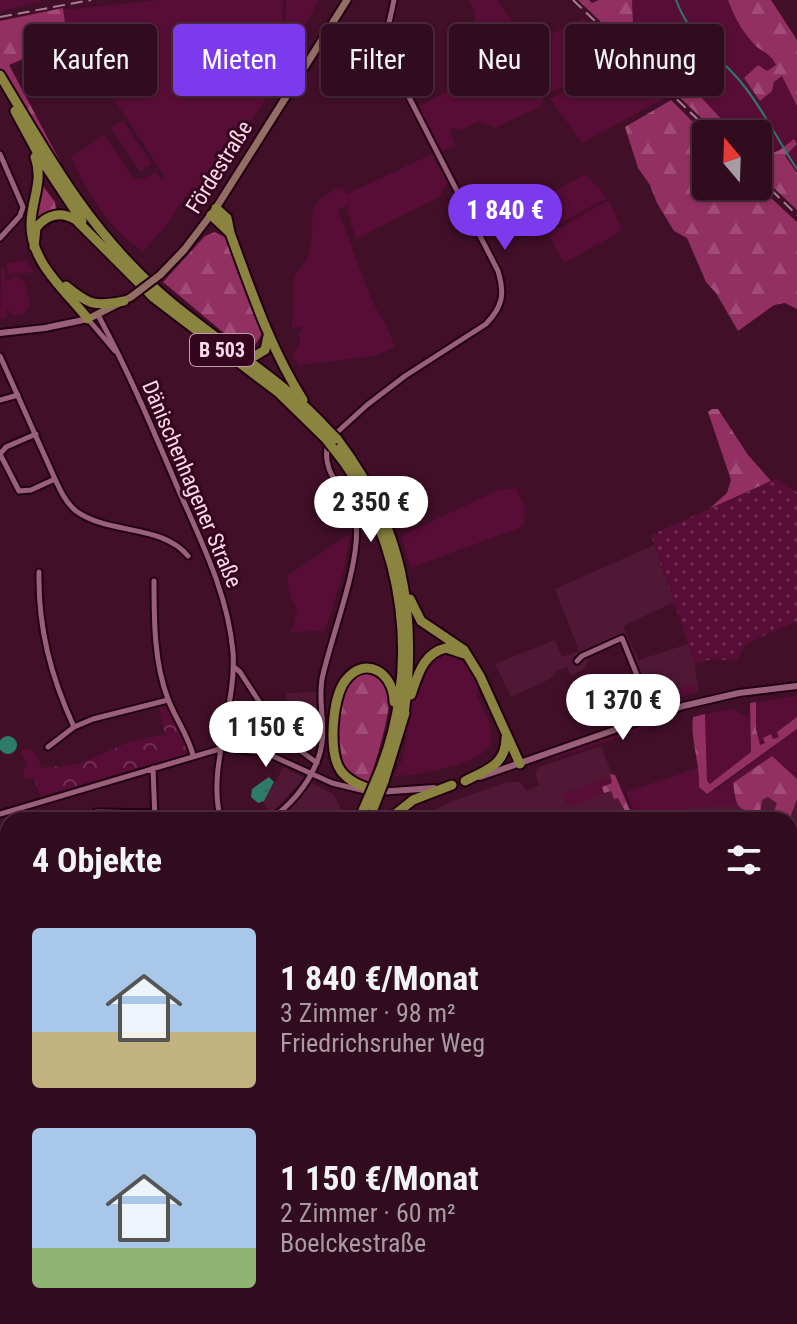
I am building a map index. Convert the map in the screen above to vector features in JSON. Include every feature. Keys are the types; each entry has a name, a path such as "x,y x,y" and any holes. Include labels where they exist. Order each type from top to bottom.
{"highway":[{"name":"B 503","path":"0,75 66,186 113,247 170,301 307,407 378,504 418,617 461,646 472,662"},
{"name":"B 503","path":"0,83 66,199 117,262 165,308 279,393 331,440 371,508 395,576 403,648 399,716"},
{"path":"27,135 38,174 30,225 34,247 51,274 93,317"},
{"path":"214,211 229,222 230,233 268,336 307,407"},
{"path":"34,247 36,228 41,221 50,216 68,215 117,262"},
{"path":"51,274 85,301 96,305 128,299"},
{"path":"85,301 93,317"},
{"path":"239,352 251,356 259,354 266,348 268,336"},
{"name":"B 503","path":"369,812 399,716 411,650 405,587"},
{"path":"399,716 430,655 450,648 472,662 520,764"},
{"name":"B 503","path":"378,792 351,781 342,773 337,762 333,745 334,725 337,702 345,681 363,669 374,669 384,674 394,691 399,716"},
{"path":"465,781 499,762 505,751 506,735"},
{"path":"397,812 420,796 452,785"},
{"name":"B 503","path":"366,812 369,808"}],"main road":[{"name":"Fördestraße","path":"93,317 128,299 160,275 184,250 214,211 347,0"}],"street":[{"path":"279,812 317,763 325,731 321,683 356,546 355,516 331,475 327,448 338,430 367,405 405,376 486,324 497,313 503,297 498,271 393,66 387,32 394,0"},
{"path":"0,154 23,207 20,216 0,238"},
{"path":"0,333 45,328 93,317"},
{"name":"Dänischenhagener Straße","path":"93,317 117,353 138,396 219,584 228,615 233,666 215,790 219,812"},
{"name":"Dänischenhagener Straße","path":"93,317 117,353"},
{"path":"0,356 55,479 76,511 98,521 166,539 182,548 188,556"},
{"path":"0,400 18,395"},
{"path":"36,434 6,447 0,454 19,491 31,490 55,479"},
{"path":"39,572 40,618 48,658 60,698 74,727"},
{"path":"154,581 153,610 161,675 168,700 187,736 193,755"},
{"path":"577,661 622,638 653,715"},
{"path":"233,666 282,737 317,763"},
{"path":"7,812 223,748 266,753 349,788 378,792 418,791 452,785 520,764 653,715 739,693 797,686"},
{"path":"48,747 74,727 99,717 168,700"},
{"path":"153,768 155,812"}],"shaded area":[{"path":"654,545 674,602 623,626 639,660 688,644 695,664 698,691 597,722 586,697 636,680 622,646 618,645 590,657 584,669 571,676 567,667 557,671 550,679 511,697 495,664 555,640 562,657 579,651 555,589"},
{"path":"318,692 322,718 307,716 307,737 288,727 286,693"},
{"path":"797,740 797,812 679,812"},
{"path":"601,746 624,812 431,812 507,782 520,782 527,791 539,785 535,772 539,767"},
{"path":"284,767 304,778 273,812 263,803"},
{"path":"312,783 333,794 343,812 285,812"}],"green space":[{"path":"0,0 44,0 0,12"},
{"path":"158,0 283,0 282,24 173,24 173,96 268,96 217,170 184,198 168,223 143,251 109,221 84,184 71,157 104,135 134,180 156,172 162,180 165,177 112,96 157,96 157,24 65,24 63,10"},
{"path":"286,0 319,0 305,26 285,24"},
{"path":"469,0 497,0 514,24 474,24"},
{"path":"578,0 592,3 599,0 632,0 633,24 603,24"},
{"path":"632,0 728,0 744,33 776,65 767,71 758,65 744,79 760,101 782,76 797,106 797,173 785,156 794,139 772,153 772,120 721,120 698,96 724,96 724,24 633,24"},
{"path":"728,0 771,0 797,40 797,106 782,76 774,82 772,91 760,101 744,78 758,65 767,71 776,65 744,32"},
{"path":"63,8 65,24 24,24 24,59 9,65 61,163 57,166 0,69 0,21"},
{"path":"583,19 593,24 572,24"},
{"path":"565,28 565,85 549,94 549,35"},
{"path":"449,90 449,96 545,96 541,106 495,128 479,121 459,131 453,127 449,131 456,145 442,152 417,108"},
{"path":"565,91 565,96 667,97 582,143 550,99"},
{"path":"678,96 700,96 722,120 703,120"},
{"path":"671,100 692,121 692,200 772,199 797,222 797,309 785,303 774,305 738,331 706,282 687,238 674,231 657,203 650,185 638,168 625,127"},
{"path":"123,120 152,164 140,172 111,128"},
{"path":"794,139 797,144 785,156 797,173 797,210 772,186 772,153"},
{"path":"432,154 448,184 441,196 356,239 347,210 350,204 338,210 372,301 395,347 374,356 299,365 292,356 300,344 299,332 304,327 292,328 294,275 309,254 315,206 328,193 342,187 347,194"},
{"path":"586,174 607,198 531,239 524,227 562,205 554,191"},
{"path":"43,186 55,202 56,210 45,213 35,222"},
{"path":"609,200 622,231 564,263 548,234"},
{"path":"215,232 228,239 262,334 253,348 243,349 163,282 205,236"},
{"path":"25,261 35,272 8,275 6,263"},
{"path":"1,267 6,281 15,276 19,278 28,292 30,305 23,315 12,315 7,308 6,319 0,318"},
{"path":"718,409 748,455 771,481 709,509 727,493 731,480 708,412"},
{"path":"776,479 797,492 797,621 746,644 736,661 712,659 695,664 651,535"},
{"path":"516,488 525,509 524,523 519,528 411,568 401,536 498,490"},
{"path":"350,534 344,570 325,631 289,632 293,628 297,609 290,596 287,576"},
{"path":"443,651 464,657 481,687 477,689 477,696 490,725 491,743 475,758 462,763 393,777 403,758 405,733 416,687 427,666"},
{"path":"365,673 385,683 389,693 384,733 368,783 346,770 341,760 337,732 341,702 347,689"},
{"path":"693,684 696,691 657,704 652,694 657,692 658,695"},
{"path":"797,696 797,717 778,732 779,737 773,739 771,735 760,745 756,729 756,702"},
{"path":"756,702 756,729 760,745 765,743 763,738 771,734 773,739 779,737 777,732 797,717 797,729 707,794 699,787 693,717 705,714 707,781 710,784 751,752 750,703"},
{"path":"167,705 188,748 186,754 40,797 34,778 26,779 23,770 27,766 21,751 29,749 34,752 42,768 79,764 129,742 165,734 159,708"},
{"path":"731,709 750,718 751,752 710,785 707,782 705,714"},
{"path":"651,722 654,726 552,759 551,756"},
{"path":"797,729 797,779 772,757 733,783 737,805 687,808 679,812 635,812 626,792 700,767 699,787 716,790"},
{"path":"772,756 797,779 797,799 792,812 774,812 777,803 768,797 762,800 760,812 742,809 737,802 733,783"},
{"path":"610,774 615,775 631,812 625,812 611,791 604,793 602,787 612,783"},
{"path":"610,777 612,783 604,792 611,791 570,806 566,803 562,794"}],"water":[{"path":"4,736 12,736 17,745 15,752 4,754 -1,749 -1,741"},
{"path":"269,777 274,782 264,801 258,803 251,797 252,789"}],"waterway":[{"path":"676,0 696,35 748,91 797,169"}],"railway":[{"path":"0,17 91,0"},
{"path":"573,0 698,120"},
{"path":"772,191 797,215"}]}
